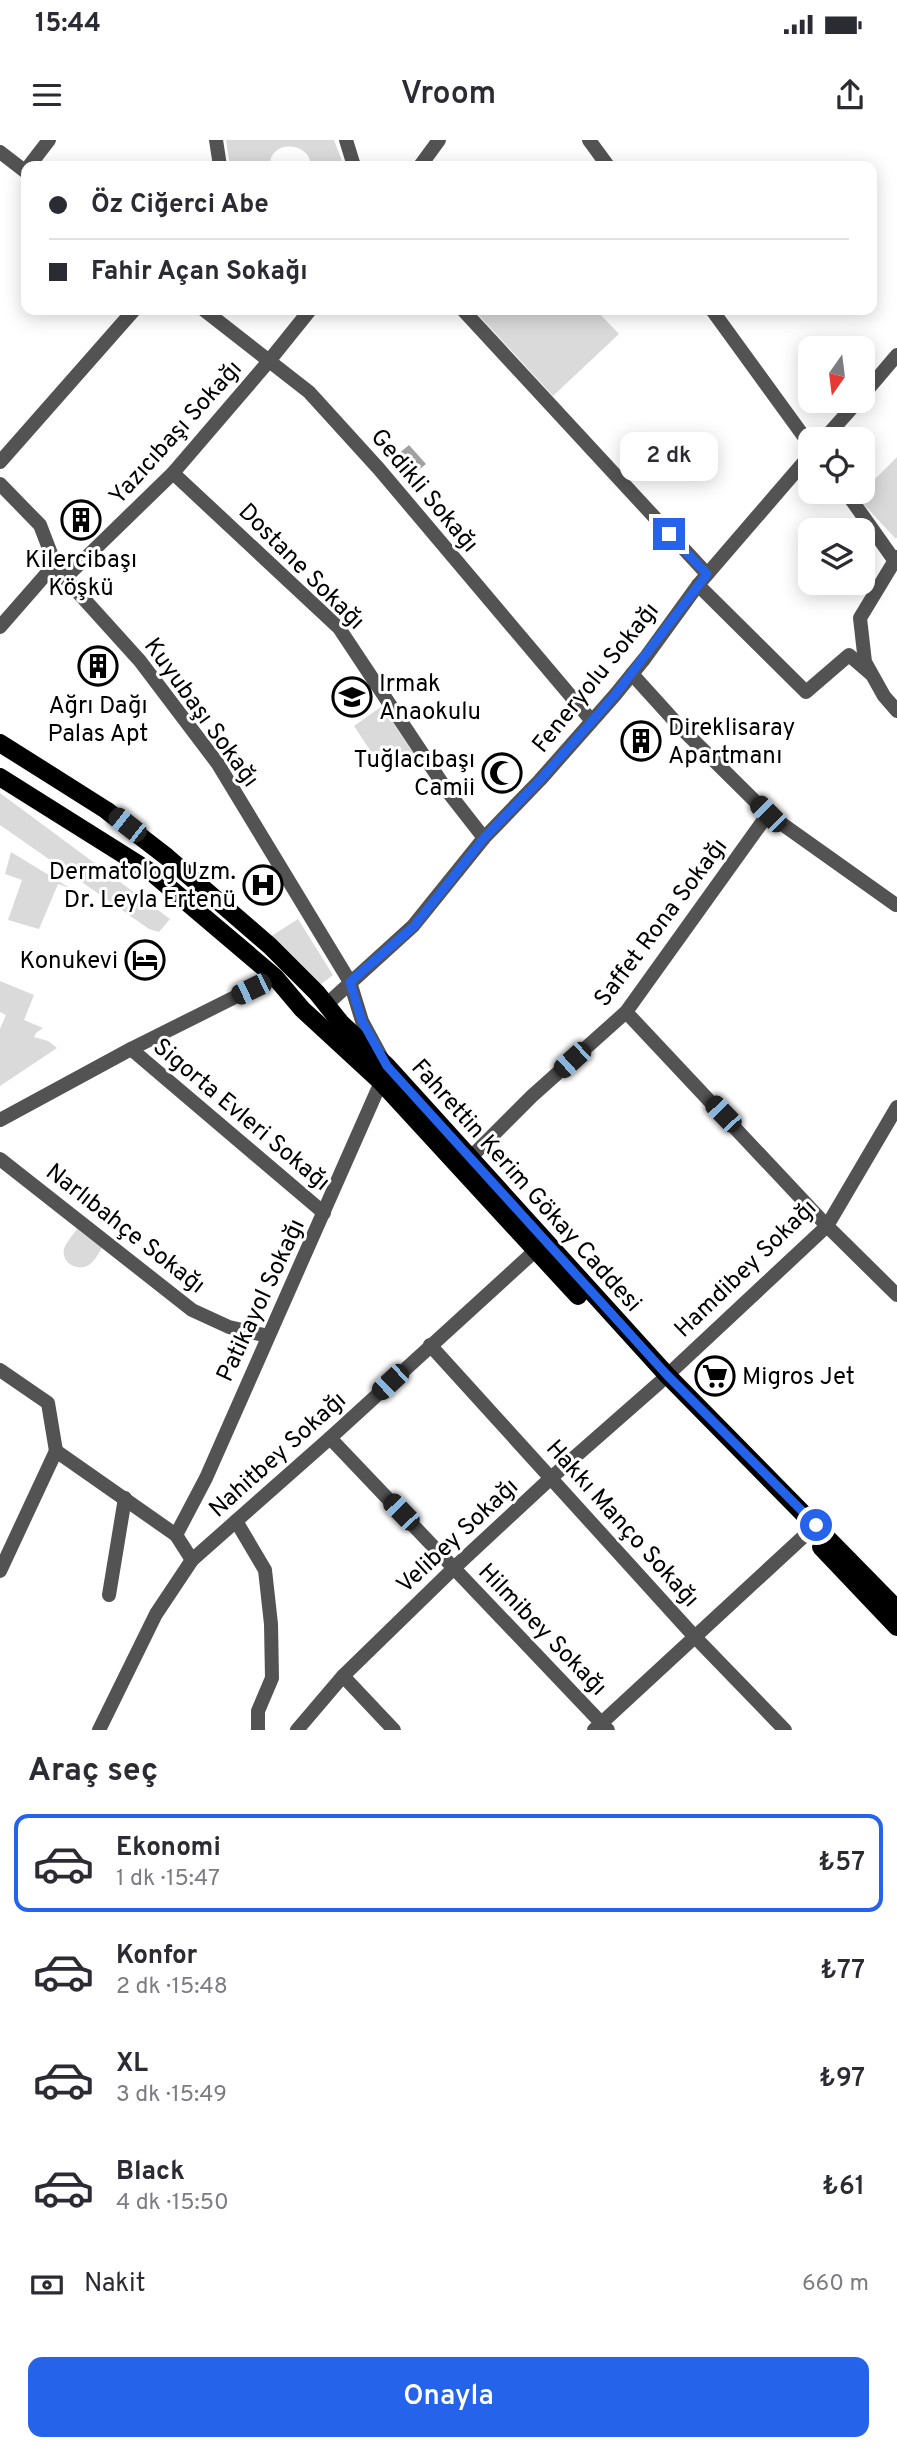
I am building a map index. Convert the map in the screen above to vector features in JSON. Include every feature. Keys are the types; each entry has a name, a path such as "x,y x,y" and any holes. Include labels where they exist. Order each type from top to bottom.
{"main road":[{"name":"Fahrettin Kerim Gökay Caddesi","path":"0,743 106,810 167,857 270,946 326,1004 384,1074 663,1379"},
{"name":"Fahrettin Kerim Gökay Caddesi","path":"0,777 151,872 275,977 302,1009 326,1031 384,1074"},
{"path":"326,1004 326,1031"},
{"name":"Fahrettin Kerim Gökay Caddesi","path":"465,1162 536,1250 811,1529 897,1609"},
{"name":"Fahrettin Kerim Gökay Caddesi","path":"811,1529 897,1627"}],"street":[{"path":"34,161 49,140"},
{"path":"216,140 219,161"},
{"path":"346,140 352,161"},
{"path":"424,161 439,140"},
{"path":"589,140 604,161"},
{"path":"0,152 21,166"},
{"path":"0,463 130,315"},
{"name":"Gedikli Sokağı","path":"210,315 309,392 370,459 591,720"},
{"name":"Yazıcıbaşı Sokağı","path":"65,578 173,473 306,315"},
{"path":"467,315 702,580 806,692 849,655 872,674"},
{"path":"716,315 798,428"},
{"path":"875,381 897,355"},
{"path":"835,427 847,413"},
{"name":"Feneryolu Sokağı","path":"326,1004 414,926 484,838 540,780 632,674 702,580 798,469"},
{"name":"Dostane Sokağı","path":"173,473 339,628 447,792 484,838"},
{"name":"Kuyubaşı Sokağı","path":"0,484 40,525 55,564 65,578 140,661 218,764 350,982 362,1021 384,1074"},
{"path":"855,504 896,558 860,618 865,662 884,696 897,712"},
{"path":"0,627 55,564"},
{"path":"632,674 680,727 768,814 897,905"},
{"name":"Saffet Rona Sokağı","path":"465,1162 531,1096 626,1012 768,814"},
{"path":"0,1120 131,1049 275,977"},
{"path":"626,1012 827,1226 897,1295"},
{"name":"Sigorta Evleri Sokağı","path":"131,1049 324,1213"},
{"name":"Patikayol Sokağı","path":"176,1535 206,1478 384,1074"},
{"name":"Hamdibey Sokağı","path":"663,1379 827,1226 897,1107"},
{"name":"Narlıbahçe Sokağı","path":"0,1159 192,1310 229,1327 268,1336"},
{"name":"Nahitbey Sokağı","path":"99,1730 156,1614 191,1560 330,1438 536,1250"},
{"name":"Hakkı Manço Sokağı","path":"430,1345 694,1636 785,1730"},
{"path":"0,1370 48,1403 56,1451 0,1571"},
{"name":"Velibey Sokağı","path":"297,1730 343,1676 454,1568 663,1379"},
{"name":"Hilmibey Sokağı","path":"330,1438 601,1728"},
{"path":"56,1451 176,1535 191,1560"},
{"path":"109,1595 125,1498"},
{"path":"236,1521 265,1570 271,1624 272,1678 258,1711 258,1730"},
{"path":"601,1728 694,1636 811,1529"},
{"path":"343,1676 394,1730"}],"shaded area":[{"path":"226,140 334,140 342,161 310,161 304,151 289,146 275,151 271,161 229,161"},
{"path":"479,315 601,315 619,334 553,396"},
{"path":"409,445 426,464 414,474 397,455"},
{"path":"897,457 896,539 864,504 875,504 875,479"},
{"path":"382,706 414,754 385,773 354,726"},
{"path":"0,793 170,919 159,932 149,929 0,825"},
{"path":"11,852 70,888 58,884 39,929 8,920 22,880 5,874"},
{"path":"298,919 333,975 320,985 270,937"},
{"path":"0,981 34,995 24,1020 43,1028 34,1037 48,1041 57,1048 0,1086 0,1029 6,1015 0,1012"},
{"path":"77,1229 102,1248 92,1263 83,1267 70,1264 64,1254 66,1244"}],"place":[{"name":"Kilercibaşı Köşkü","path":"81,520"},
{"name":"Ağrı Dağı Palas Apt","path":"98,666"},
{"name":"Irmak Anaokulu","path":"352,697"},
{"name":"Direklisaray Apartmanı","path":"641,741"},
{"name":"Tuğlacıbaşı Camii","path":"502,773"},
{"name":"Dermatolog Uzm. Dr. Leyla Ertenü","path":"263,885"},
{"name":"Konukevi","path":"145,960"},
{"name":"Migros Jet","path":"715,1376"}],"route":[{"path":"669,534 707,574 615,695 540,780 484,838 414,926 350,982 362,1021 387,1066 608,1312 816,1525"}]}
